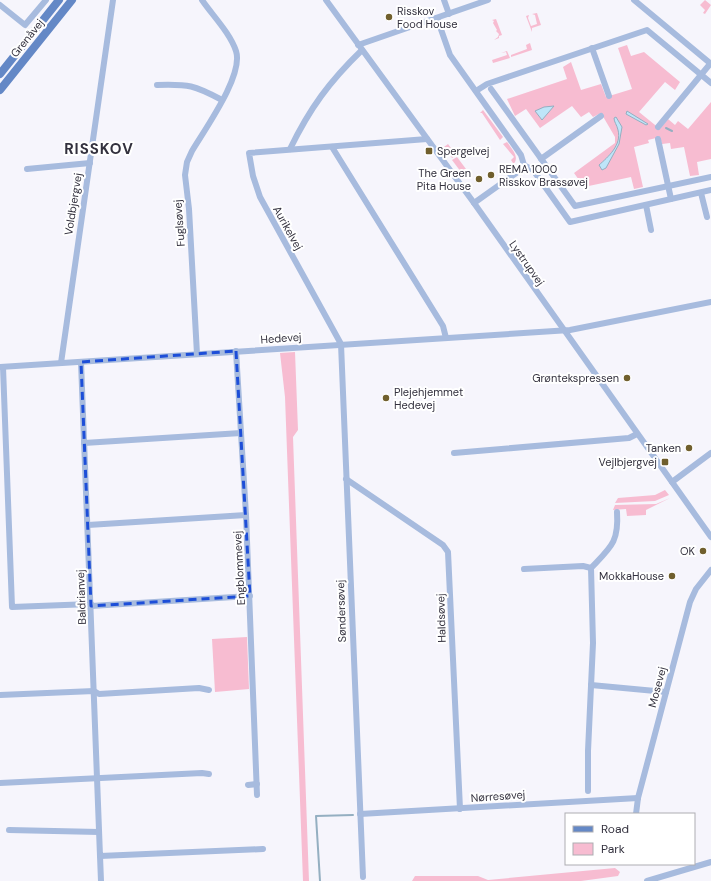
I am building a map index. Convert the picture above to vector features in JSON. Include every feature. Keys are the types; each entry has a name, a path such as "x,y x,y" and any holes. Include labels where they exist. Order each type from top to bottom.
{"main road":[{"name":"Grenåvej","path":"0,74 59,0"},
{"name":"Grenåvej","path":"0,90 72,0"}],"street":[{"path":"0,5 25,25 46,0"},
{"name":"Voldbjergvej","path":"61,363 113,0"},
{"name":"Fuglsøvej","path":"196,354 189,209 185,175 187,162 192,151 234,78 238,58 234,45 202,0"},
{"name":"Lystrupvej","path":"326,0 474,203 563,331 711,538"},
{"path":"444,0 449,14"},
{"path":"290,149 314,104 329,83 360,47 488,0"},
{"path":"634,0 711,64 658,127"},
{"path":"437,18 450,55 522,156 524,165 533,170 568,220 572,222 711,190"},
{"path":"476,91 487,84 647,30 711,83"},
{"path":"592,48 609,96"},
{"path":"157,85 183,84 193,86 222,100"},
{"path":"491,89 575,206 711,177"},
{"path":"541,159 601,116"},
{"path":"503,130 514,122"},
{"path":"290,149 427,139"},
{"path":"658,139 671,200"},
{"path":"332,147 443,326 446,338"},
{"name":"Aurikelvej","path":"290,149 249,153 253,176 260,197 341,344"},
{"path":"27,169 90,163"},
{"path":"474,203 519,171 524,165"},
{"path":"549,194 561,186"},
{"path":"701,193 707,217"},
{"path":"646,205 652,230"},
{"name":"Hedevej","path":"2,367 341,344 563,331 711,302"},
{"name":"Søndersøvej","path":"341,344 363,877"},
{"name":"Engblommevej","path":"236,351 250,596 257,795"},
{"name":"Baldrianvej","path":"81,362 101,881"},
{"path":"2,367 12,607 91,605 250,596"},
{"path":"84,443 241,433"},
{"path":"454,453 629,438 637,434"},
{"path":"672,482 711,453"},
{"name":"Haldsøvej","path":"346,478 444,546 448,552 460,809"},
{"path":"588,791 593,616 591,568 615,541 617,533 617,512"},
{"path":"88,525 246,515"},
{"path":"524,569 583,566 591,568"},
{"name":"Mosevej","path":"636,813 638,798 690,602 696,589 711,570"},
{"path":"591,685 666,692"},
{"path":"0,695 94,691 99,694 199,688 209,690"},
{"path":"0,783 209,774"},
{"path":"248,785 257,784"},
{"name":"Nørresøvej","path":"360,814 638,798"},
{"path":"9,830 99,832"},
{"path":"100,856 263,849"},
{"path":"647,881 711,862"}],"highlighted area":[{"path":"236,351 250,596 91,606 81,362"}],"green space":[{"path":"705,0 711,5 705,14 703,13 705,10 700,5"},
{"path":"537,13 541,25 532,28 532,32 526,16 529,15 528,18 531,26 537,24 535,15 532,14"},
{"path":"496,19 502,35 494,40 499,34 496,31 497,30 493,23 494,21 492,20"},
{"path":"530,43 532,50 511,57 511,55 527,49 526,45"},
{"path":"627,45 631,56 644,52 680,82 675,90 665,82 639,112 660,129 668,119 675,125 678,121 688,129 711,102 711,159 697,162 699,175 690,176 684,147 671,149 670,143 662,144 660,137 648,140 649,143 634,147 643,187 634,189 631,177 584,187 574,173 615,143 615,137 601,113 593,117 589,112 581,117 572,106 540,128 526,109 515,116 507,99 567,79 563,67 571,62 581,90 601,84 606,97 632,89 618,48"},
{"path":"507,51 510,58 493,63 492,60 507,55 506,52 501,53"},
{"path":"483,110 503,137 500,140 482,113 480,113"},
{"path":"507,142 514,152 516,159 515,162 503,173 502,171 513,163 511,160 514,157 503,144"},
{"path":"448,144 456,155 452,158 444,147"},
{"path":"457,157 466,169 461,172 452,160"},
{"path":"295,352 298,430 293,437 309,881 303,881 285,397 280,353"},
{"path":"665,490 669,495 655,501 615,503 618,498 655,495"},
{"path":"670,498 646,510 646,515 627,516 626,509 613,510 615,505 656,504"},
{"path":"247,637 249,689 215,692 212,639"},
{"path":"615,868 620,872 618,876 581,881 412,881 415,876 478,876 488,880"}],"water":[{"path":"554,106 542,120 535,111 544,107"},
{"path":"627,111 648,124 646,125 626,114"},
{"path":"616,117 622,127 619,144 606,168 602,170 599,165 613,150 618,141 618,130 614,121 614,118"}],"waterway":[{"path":"666,128 672,131"},
{"path":"320,881 316,816 353,815"}],"place":[{"name":"Risskov Food House","path":"389,17"},
{"name":"Spergelvej","path":"429,151"},
{"name":"REMA 1000 Risskov Brassøvej","path":"491,175"},
{"name":"The Green Pita House","path":"479,179"},
{"name":"Grøntekspressen","path":"627,378"},
{"name":"Plejehjemmet Hedevej","path":"386,398"},
{"name":"Tanken","path":"689,448"},
{"name":"Vejlbjergvej","path":"665,462"},
{"name":"OK","path":"703,551"},
{"name":"MokkaHouse","path":"672,576"}],"district":[{"name":"RISSKOV","path":"99,149"}]}
